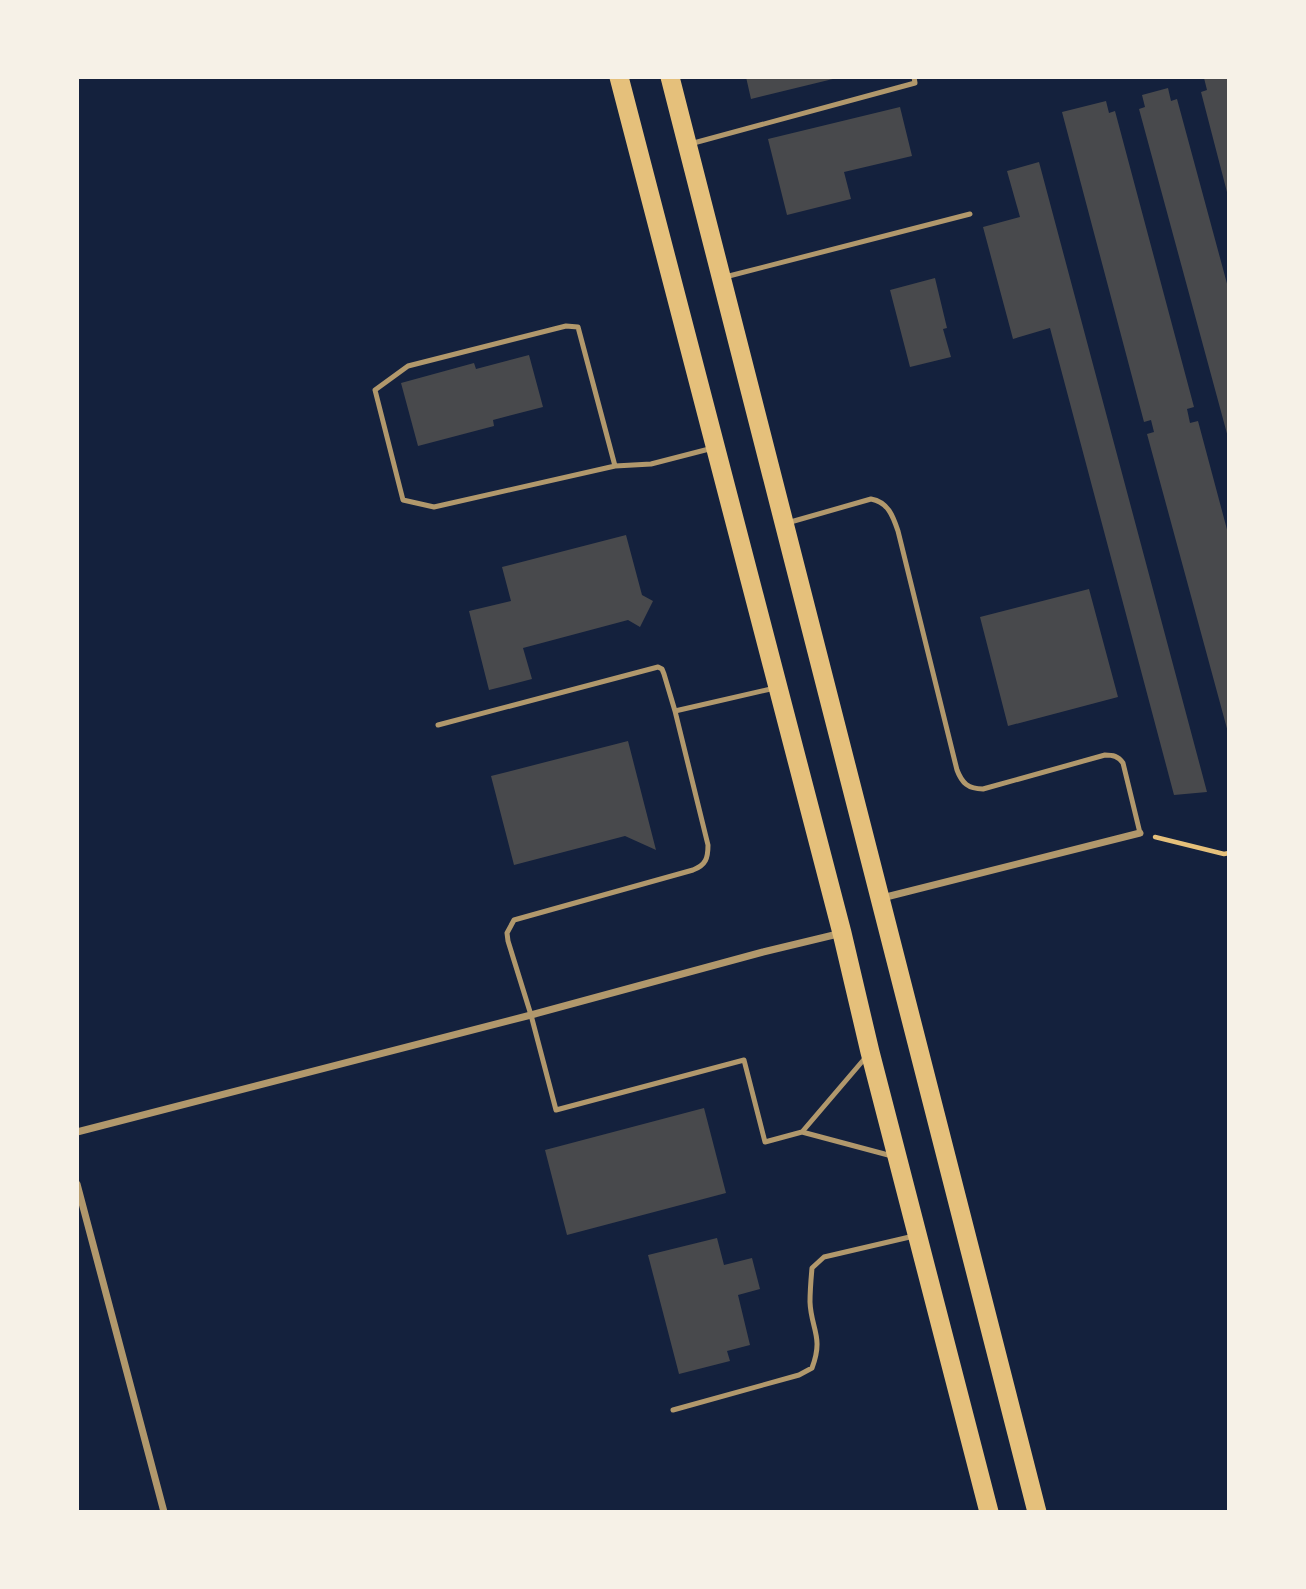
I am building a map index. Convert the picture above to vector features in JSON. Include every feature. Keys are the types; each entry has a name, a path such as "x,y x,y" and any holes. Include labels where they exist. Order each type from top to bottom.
{"highway":[{"path":"619,77 842,933 870,1052 989,1512"},
{"path":"670,77 1037,1512"}],"street":[{"path":"880,899 1140,833"},
{"path":"77,1132 842,933"},
{"path":"77,1184 164,1512"}],"lane":[{"path":"687,145 915,83 914,77"},
{"path":"722,278 970,214"},
{"path":"615,466 578,327 566,326 408,366 375,390 403,500 434,507 615,466 651,464 716,447"},
{"path":"784,524 871,499 881,501 893,516 898,531 961,780 975,789 983,789 1113,755 1123,763 1140,833"},
{"path":"438,725 658,667 664,674 708,845 706,862 693,870 514,920 507,933 556,1110 744,1060 765,1142 802,1132 897,1158"},
{"path":"675,711 778,688"},
{"path":"802,1132 870,1052"},
{"path":"673,1410 799,1375 812,1368 818,1354 817,1332 810,1304 812,1268 824,1257 917,1235"}],"path":[{"path":"1140,833 1229,853"}],"building":[{"path":"746,77 837,77 837,78 751,99"},
{"path":"1229,77 1228,196 1201,92 1207,90 1204,78"},
{"path":"1168,88 1171,101 1177,99 1229,291 1229,441 1139,109 1145,107 1142,95"},
{"path":"1106,101 1109,113 1115,111 1194,407 1187,409 1190,423 1198,421 1229,537 1229,736 1147,434 1154,432 1151,420 1144,422 1062,112"},
{"path":"900,107 912,156 844,172 851,199 787,215 768,139"},
{"path":"1039,162 1207,792 1174,795 1050,328 1013,339 983,227 1020,217 1007,171"},
{"path":"935,278 947,328 943,329 951,357 910,367 890,290"},
{"path":"529,355 543,407 493,420 494,426 418,446 401,383 474,363 476,369"},
{"path":"626,535 642,595 653,601 640,627 628,620 523,648 532,679 489,690 469,611 511,601 502,567"},
{"path":"1089,589 1118,697 1008,726 980,617"},
{"path":"628,741 656,850 625,836 514,865 491,776"},
{"path":"704,1108 726,1193 567,1235 545,1150"},
{"path":"717,1238 724,1265 752,1258 760,1289 738,1295 750,1345 727,1351 730,1361 679,1374 648,1255"}]}
